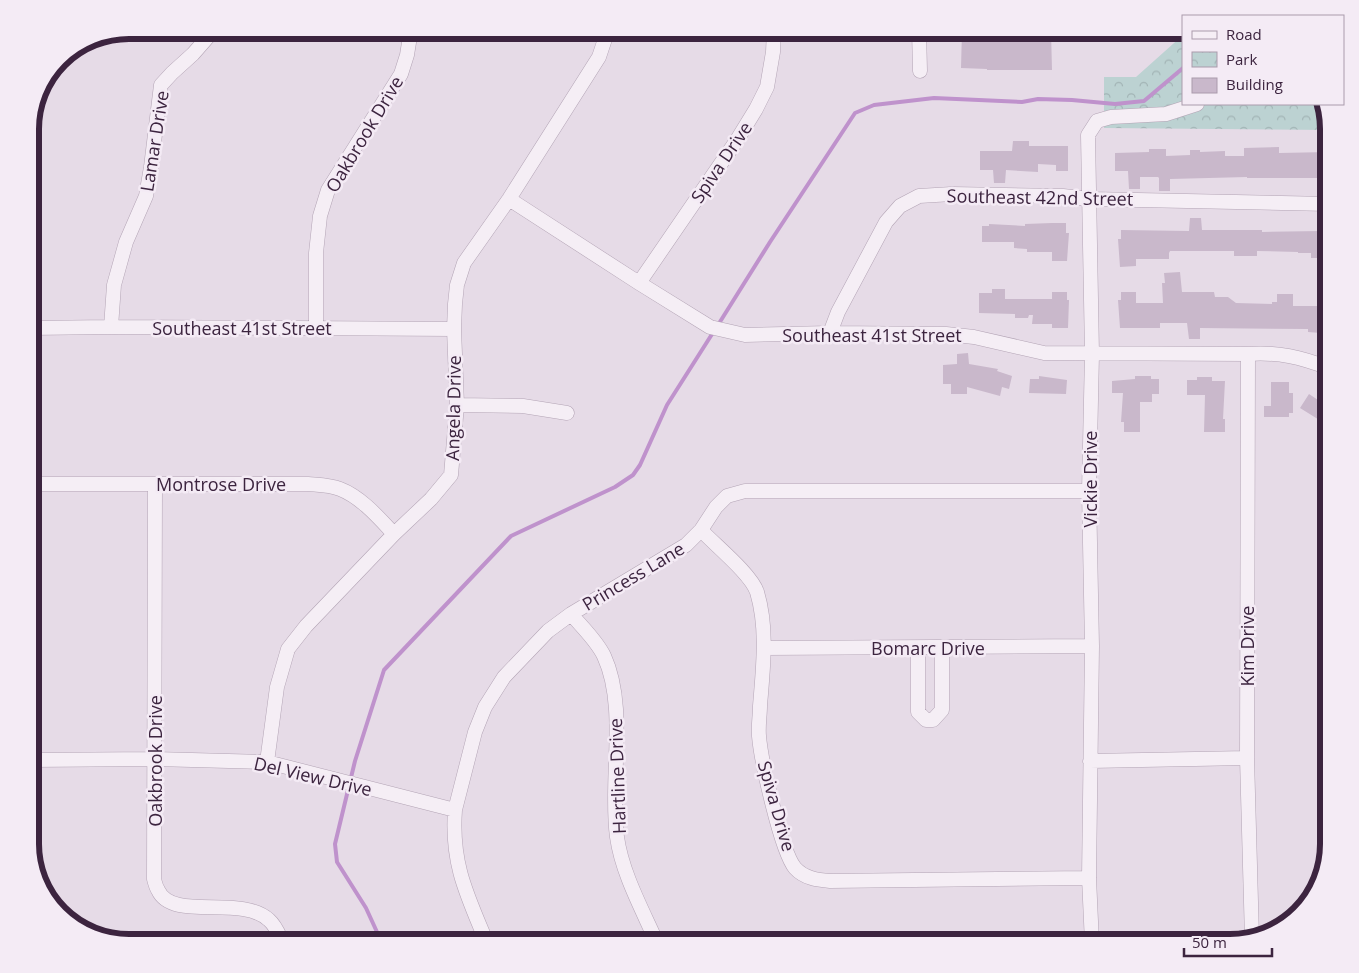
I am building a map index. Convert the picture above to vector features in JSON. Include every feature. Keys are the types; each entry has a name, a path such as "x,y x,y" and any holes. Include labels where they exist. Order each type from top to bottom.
{"street":[{"name":"Lamar Drive","path":"111,327 114,285 126,242 146,196 161,85 194,54 206,39"},
{"name":"Oakbrook Drive","path":"316,328 316,253 320,216 325,199 340,170 401,74 410,39"},
{"name":"Angela Drive","path":"267,762 277,686 288,649 306,626 394,534 431,499 452,475 457,405 454,329 457,285 464,263 509,199 599,57 605,39"},
{"name":"Spiva Drive","path":"639,283 737,140 756,109 766,87 774,39"},
{"path":"919,39 920,71"},
{"name":"Vickie Drive","path":"1092,934 1089,878 1092,646 1089,491 1092,354 1088,135 1097,121 1111,117 1166,114 1194,105"},
{"name":"Southeast 42nd Street","path":"830,333 838,312 886,222 900,206 919,196 952,194 1063,196 1089,199 1320,204"},
{"name":"Southeast 41st Street","path":"509,199 710,327 745,335 830,333 946,334 974,337 1044,353 1267,353 1299,357 1320,365"},
{"name":"Southeast 41st Street","path":"39,328 454,329"},
{"name":"Kim Drive","path":"1248,354 1246,758 1252,932"},
{"path":"457,405 523,406 566,413"},
{"name":"Montrose Drive","path":"39,484 308,484 328,486 341,489 352,496 370,510 394,534"},
{"name":"Oakbrook Drive","path":"155,484 154,879 158,892 170,903 187,907 237,907 258,912 269,920 279,934"},
{"name":"Princess Lane","path":"455,810 484,707 504,676 548,631 571,614 686,545 701,530 716,507 727,496 745,491 1089,491"},
{"name":"Spiva Drive","path":"701,530 745,574 756,589 761,608 764,648 758,735 764,769 785,844 795,868 811,878 830,881 1089,878"},
{"name":"Hartline Drive","path":"571,614 603,654 612,678 615,714 617,837 627,873 653,934"},
{"name":"Bomarc Drive","path":"764,648 1092,646"},
{"path":"918,648 918,712 926,720 934,720 942,710 942,648"},
{"path":"1090,761 1246,758"},
{"name":"Del View Drive","path":"39,760 155,759 267,762 455,810"},
{"path":"455,810 453,830 456,858 466,892 484,934"}],"green space":[{"path":"1179,39 1182,39 1182,105 1317,105 1320,130 1104,128 1104,77 1136,77"}],"building":[{"path":"962,39 1051,39 1052,70 961,68"},
{"path":"1013,141 1029,141 1029,146 1068,146 1068,171 1056,171 1056,165 1038,164 1038,172 1006,170 1005,183 994,183 993,170 980,170 980,151 1012,151"},
{"path":"1279,147 1279,153 1320,152 1320,178 1170,179 1170,191 1159,191 1158,177 1140,177 1140,189 1129,189 1128,171 1115,171 1115,153 1149,152 1149,149 1166,149 1166,156 1190,155 1190,150 1200,150 1200,152 1225,151 1225,156 1244,156 1244,148"},
{"path":"1190,218 1201,218 1202,230 1320,231 1320,274 1319,258 1311,258 1311,253 1298,252 1257,251 1257,256 1234,256 1234,251 1170,251 1169,259 1136,259 1136,266 1120,267 1118,239 1121,239 1121,230 1189,231"},
{"path":"1066,223 1066,233 1069,233 1067,261 1052,261 1052,252 1027,252 1027,249 1014,248 1014,242 982,242 982,226 989,226 989,224 1025,226 1025,224"},
{"path":"1180,272 1182,292 1214,292 1215,297 1228,297 1236,303 1272,304 1272,302 1277,302 1277,294 1293,294 1293,306 1320,306 1320,333 1308,332 1308,329 1200,328 1200,339 1189,339 1187,323 1160,323 1160,328 1120,328 1118,300 1121,300 1121,292 1136,292 1136,303 1163,303 1162,283 1165,283 1164,273"},
{"path":"992,289 1005,289 1005,299 1052,299 1052,292 1067,292 1067,300 1069,300 1068,328 1052,328 1052,324 1032,324 1033,315 1029,315 1028,318 1015,318 1015,314 979,313 979,293 992,293"},
{"path":"968,353 969,364 998,369 997,371 1012,376 1009,389 1002,387 1000,396 967,387 967,394 951,394 951,384 943,384 943,365 957,364 957,354"},
{"path":"1039,376 1067,380 1066,394 1029,393 1030,379 1039,379"},
{"path":"1135,376 1151,376 1151,379 1159,379 1159,394 1152,394 1152,402 1140,402 1140,432 1124,432 1124,422 1121,422 1123,393 1112,393 1112,381 1135,379"},
{"path":"1197,377 1212,377 1212,381 1225,381 1223,419 1225,419 1225,432 1204,432 1205,395 1187,395 1187,380 1197,380"},
{"path":"1271,382 1289,382 1289,393 1293,393 1293,413 1289,413 1289,417 1264,417 1264,406 1271,406"},
{"path":"1309,394 1318,400 1320,396 1320,420 1300,408"}],"waterway":[{"path":"718,325 855,113 874,105 934,98 1022,102 1038,99 1072,100 1115,104 1144,101 1182,69"},
{"path":"378,934 366,908 337,862 335,844 355,761 384,670 511,536 615,487 633,475 640,465 667,405 714,331"}]}
